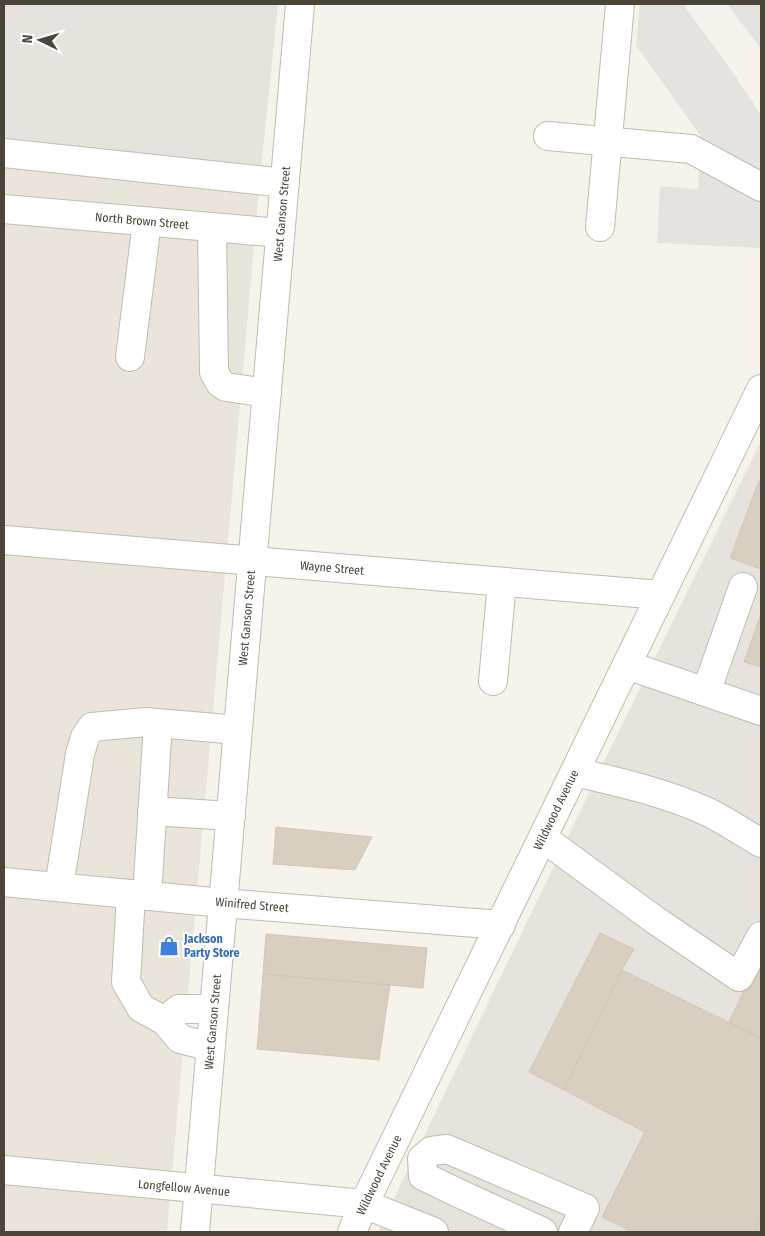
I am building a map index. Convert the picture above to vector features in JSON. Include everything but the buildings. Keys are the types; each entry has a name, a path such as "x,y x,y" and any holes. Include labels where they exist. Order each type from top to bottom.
{"street":[{"name":"West Ganson Street","path":"195,1232 300,4"},
{"path":"600,227 620,4"},
{"path":"548,136 691,148 761,187"},
{"path":"4,153 285,183"},
{"name":"North Brown Street","path":"4,209 280,233"},
{"path":"130,357 148,222"},
{"path":"212,228 214,372 220,383 226,387 267,393"},
{"name":"Wildwood Avenue","path":"352,1232 661,595 752,430 761,389"},
{"name":"Wayne Street","path":"4,540 661,595"},
{"path":"493,682 502,582"},
{"path":"706,692 743,587"},
{"path":"627,665 761,711"},
{"path":"59,888 80,754 84,737 92,727 146,722 238,730"},
{"path":"158,723 152,811 126,982 141,1008 165,1022 180,1039 211,1047"},
{"path":"575,772 632,785 672,798 708,812 761,843"},
{"path":"152,811 231,816"},
{"path":"543,838 655,920 739,977 761,936"},
{"name":"Winifred Street","path":"4,882 223,903 501,925"},
{"path":"165,1022 179,1009 214,1009"},
{"path":"393,1146 422,1159"},
{"path":"422,1159 431,1151 448,1149 585,1208 574,1232"},
{"path":"422,1159 423,1176 544,1232"},
{"name":"Longfellow Avenue","path":"4,1170 364,1204 434,1232"}],"shaded area":[{"path":"4,4 278,4 259,189 4,166"},
{"path":"640,4 683,4 761,115 761,248 657,243 660,186 698,189 701,136 636,45"},
{"path":"727,4 761,4 761,49 734,13"},
{"path":"4,166 259,189 167,1232 4,1232"},
{"path":"761,441 761,1232 378,1232 600,770"}],"place":[{"name":"Jackson Party Store","path":"169,946"}]}
